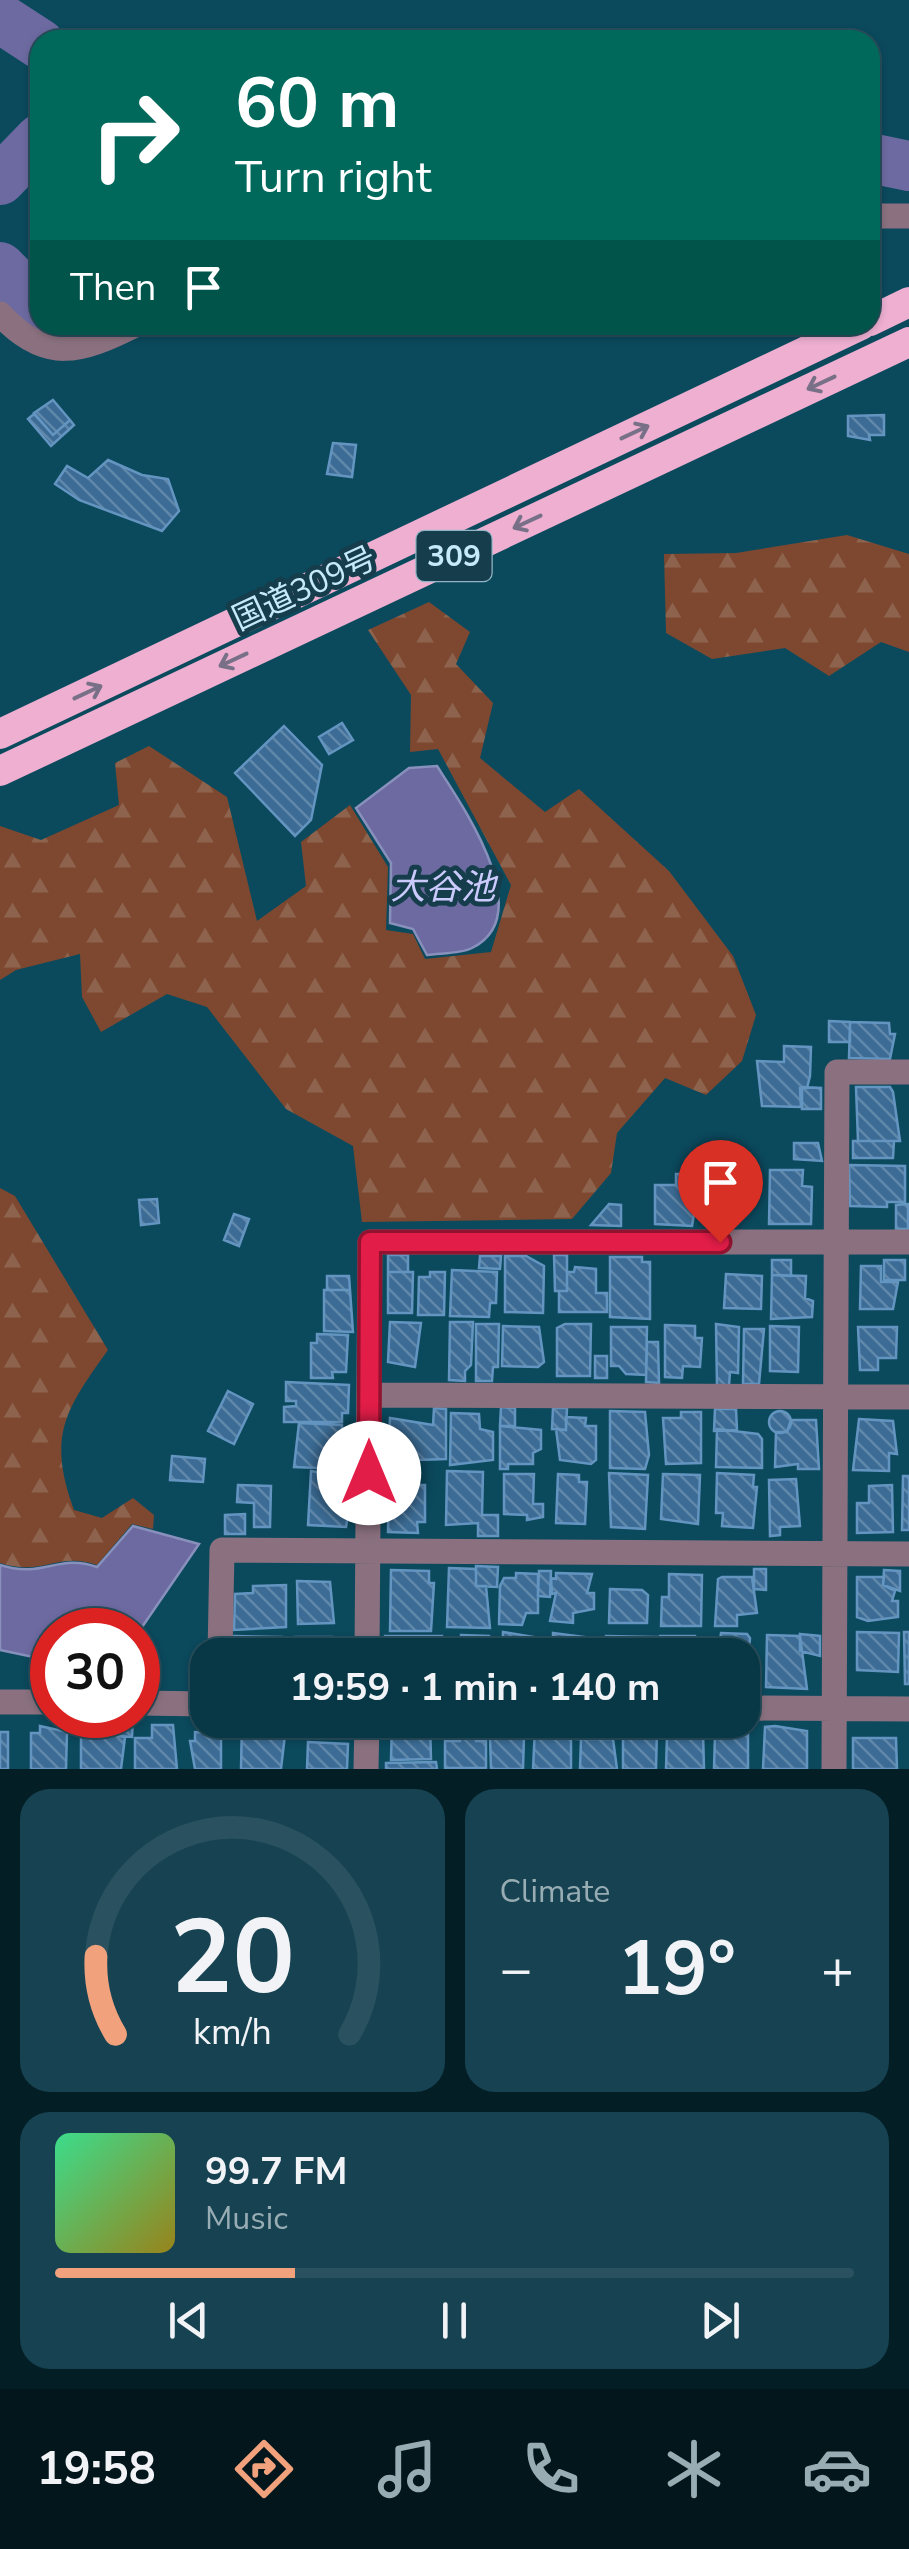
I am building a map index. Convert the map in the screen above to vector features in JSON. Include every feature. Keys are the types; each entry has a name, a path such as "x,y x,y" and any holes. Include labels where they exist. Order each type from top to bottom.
{"highway":[{"path":"880,316 909,302"},
{"name":"国道309号","path":"0,734 840,335"},
{"name":"国道309号","path":"0,770 909,342"}],"street":[{"path":"880,216 909,216"},
{"path":"0,314 43,346 73,350 110,335"},
{"path":"834,1769 836,1072 909,1072"},
{"path":"368,1638 370,1242 909,1242"},
{"path":"369,1394 909,1397"},
{"path":"220,1638 222,1550 909,1554"},
{"path":"0,1702 30,1702"},
{"path":"160,1703 190,1704"},
{"path":"760,1708 909,1709"},
{"path":"366,1769 367,1738"}],"green space":[{"path":"847,535 909,554 909,652 881,642 829,676 785,648 712,659 666,633 664,554 736,553"},
{"path":"429,602 470,632 456,664 493,703 480,758 545,812 579,789 669,871 733,956 756,1015 742,1061 706,1095 665,1078 617,1133 611,1173 572,1219 362,1222 353,1146 286,1109 207,1007 167,994 101,1032 82,997 80,954 16,970 0,980 0,826 41,840 119,805 115,763 149,746 227,797 257,921 306,886 301,842 350,805 388,867 386,930 413,934 425,959 491,952 511,885 438,749 410,752 411,695 368,630"},
{"path":"0,1188 15,1196 108,1350 71,1407 65,1425 62,1462 74,1510 102,1518 133,1498 154,1515 153,1529 132,1524 97,1565 83,1561 28,1567 0,1563"}],"water":[{"name":"大谷池","path":"437,766 489,859 497,886 498,911 491,932 472,948 427,955 413,929 390,923 391,863 356,808 409,768"},
{"path":"133,1526 199,1544 155,1608 30,1608 30,1656 0,1650 0,1565 28,1569 83,1563 97,1567"}],"building":[{"path":"53,400 70,420 53,435 34,413"},
{"path":"34,414 53,435 70,420 74,425 51,446 28,419"},
{"path":"884,415 884,435 869,435 870,440 848,436 848,416"},
{"path":"333,443 356,445 352,477 327,474"},
{"path":"108,460 142,475 168,479 179,511 162,531 79,500 55,484 67,466 88,478"},
{"path":"342,723 353,740 329,754 319,737"},
{"path":"284,726 322,765 311,820 295,836 235,773"},
{"path":"829,1021 850,1022 850,1042 829,1042"},
{"path":"850,1022 889,1023 890,1034 895,1034 890,1059 849,1058"},
{"path":"784,1046 811,1047 807,1088 800,1088 801,1107 762,1106 757,1061 784,1062"},
{"path":"802,1087 821,1088 821,1109 802,1109"},
{"path":"856,1087 890,1087 900,1141 858,1141"},
{"path":"853,1141 894,1141 893,1158 853,1158"},
{"path":"794,1143 818,1143 822,1161 794,1159"},
{"path":"709,1165 740,1165 736,1191 741,1191 741,1207 710,1213"},
{"path":"849,1165 905,1166 905,1202 887,1202 887,1207 850,1206"},
{"path":"770,1170 803,1170 802,1186 812,1187 811,1224 769,1224"},
{"path":"676,1174 701,1174 692,1226 655,1224 655,1185 676,1185"},
{"path":"157,1199 159,1223 141,1225 139,1200"},
{"path":"609,1204 621,1205 621,1226 591,1225"},
{"path":"908,1204 908,1229 896,1229 896,1205"},
{"path":"234,1214 249,1219 239,1246 224,1240"},
{"path":"388,1255 408,1255 408,1272 388,1272"},
{"path":"554,1255 567,1255 567,1291 555,1291"},
{"path":"480,1256 501,1256 500,1269 479,1268"},
{"path":"505,1256 526,1256 544,1266 543,1313 505,1312"},
{"path":"610,1257 642,1257 642,1262 650,1262 650,1319 610,1317"},
{"path":"772,1260 791,1260 791,1276 772,1275"},
{"path":"884,1260 905,1260 905,1280 884,1280"},
{"path":"861,1266 881,1266 881,1282 898,1282 893,1309 860,1309"},
{"path":"575,1267 596,1269 596,1293 607,1293 607,1312 559,1312 559,1291 567,1291 567,1272 574,1272"},
{"path":"452,1270 497,1272 496,1303 490,1303 489,1317 450,1316"},
{"path":"388,1272 413,1272 412,1313 388,1313"},
{"path":"430,1272 445,1272 444,1315 418,1315 419,1277 430,1277"},
{"path":"726,1274 762,1276 761,1309 724,1308"},
{"path":"772,1275 806,1276 805,1298 813,1301 812,1317 771,1319"},
{"path":"327,1276 349,1276 350,1290 327,1290"},
{"path":"324,1290 350,1290 353,1332 324,1331"},
{"path":"390,1322 421,1323 415,1367 388,1362"},
{"path":"450,1322 473,1322 471,1365 465,1371 465,1381 449,1380"},
{"path":"476,1324 499,1324 498,1367 493,1367 492,1381 476,1381"},
{"path":"565,1324 591,1324 590,1376 557,1376 557,1328"},
{"path":"716,1324 739,1327 738,1373 730,1372 729,1386 717,1386"},
{"path":"665,1325 695,1326 695,1338 702,1338 700,1367 683,1366 682,1378 665,1377"},
{"path":"503,1326 539,1327 544,1362 538,1367 502,1366"},
{"path":"770,1326 799,1327 798,1372 770,1371"},
{"path":"611,1327 647,1327 646,1375 626,1374 619,1366 611,1366"},
{"path":"858,1327 897,1327 896,1358 878,1358 878,1370 860,1370"},
{"path":"744,1329 764,1329 759,1384 743,1384"},
{"path":"317,1334 348,1335 346,1372 332,1372 333,1378 311,1378 311,1343 317,1343"},
{"path":"647,1342 658,1342 659,1383 646,1382"},
{"path":"595,1356 607,1356 607,1378 595,1378"},
{"path":"286,1382 349,1385 348,1413 342,1413 342,1422 284,1422 284,1407 296,1406 296,1401 286,1401"},
{"path":"228,1391 253,1404 234,1444 208,1431"},
{"path":"501,1407 515,1408 515,1426 500,1426"},
{"path":"434,1408 446,1409 446,1459 388,1461 390,1418 433,1425"},
{"path":"553,1408 567,1408 566,1430 552,1429"},
{"path":"715,1409 736,1409 737,1430 714,1431"},
{"path":"610,1411 645,1412 649,1455 645,1469 610,1468"},
{"path":"780,1411 788,1414 788,1430 780,1433 772,1430 769,1422 772,1414"},
{"path":"681,1412 701,1412 701,1463 666,1464 663,1418 681,1418"},
{"path":"451,1413 479,1414 480,1429 493,1432 493,1460 450,1465"},
{"path":"566,1417 586,1418 585,1426 596,1426 596,1460 591,1464 560,1460 556,1429 566,1430"},
{"path":"859,1419 893,1421 897,1454 889,1453 889,1471 853,1470"},
{"path":"791,1420 816,1420 819,1469 798,1469 798,1464 775,1467 776,1432 787,1432"},
{"path":"299,1423 342,1425 343,1469 294,1467"},
{"path":"500,1426 541,1430 541,1449 533,1453 533,1464 508,1464 508,1469 500,1469"},
{"path":"717,1429 758,1434 762,1439 762,1468 716,1467"},
{"path":"172,1456 205,1459 203,1482 170,1480"},
{"path":"389,1469 419,1470 418,1485 425,1485 425,1522 417,1522 418,1533 388,1532"},
{"path":"311,1471 343,1476 342,1499 351,1499 346,1527 308,1525"},
{"path":"447,1471 483,1472 482,1515 498,1515 498,1536 478,1536 478,1523 446,1525"},
{"path":"609,1473 648,1475 645,1529 611,1527"},
{"path":"717,1473 754,1475 753,1487 757,1487 753,1528 722,1526 723,1513 716,1513"},
{"path":"504,1474 534,1474 533,1504 543,1504 543,1517 527,1520 527,1515 504,1514"},
{"path":"558,1474 579,1475 579,1482 587,1482 585,1524 556,1523"},
{"path":"663,1474 700,1475 698,1524 661,1519"},
{"path":"903,1476 909,1476 909,1530 902,1530"},
{"path":"796,1479 800,1526 780,1527 780,1535 770,1536 769,1480"},
{"path":"238,1485 271,1486 270,1527 254,1527 254,1503 237,1502"},
{"path":"892,1485 893,1532 857,1533 857,1503 869,1503 869,1486"},
{"path":"245,1514 245,1534 225,1534 225,1515"},
{"path":"476,1566 498,1567 497,1587 476,1586"},
{"path":"449,1568 476,1569 476,1586 486,1586 490,1628 447,1627"},
{"path":"754,1569 766,1569 766,1590 754,1589"},
{"path":"391,1570 429,1571 429,1583 434,1583 431,1631 390,1631"},
{"path":"884,1570 900,1571 900,1591 883,1585"},
{"path":"539,1571 551,1571 550,1597 538,1596"},
{"path":"516,1573 538,1574 538,1613 526,1613 522,1625 499,1624 500,1586 504,1578 516,1578"},
{"path":"556,1573 592,1574 587,1593 594,1593 594,1609 573,1613 573,1623 550,1621 556,1593 552,1594 551,1578 556,1579"},
{"path":"669,1574 702,1575 701,1626 661,1626 662,1597 669,1597"},
{"path":"752,1577 757,1613 737,1615 737,1626 715,1626 718,1579"},
{"path":"857,1577 884,1577 883,1585 895,1591 892,1601 898,1601 898,1617 868,1621 857,1617"},
{"path":"297,1581 330,1582 334,1623 298,1624"},
{"path":"286,1585 286,1627 234,1630 235,1594 253,1593 253,1586"},
{"path":"610,1589 642,1590 648,1595 647,1623 609,1623"},
{"path":"503,1632 534,1637 534,1638 503,1638"},
{"path":"857,1632 899,1633 898,1672 857,1670"},
{"path":"904,1632 909,1632 909,1684 905,1684"},
{"path":"553,1633 593,1638 553,1638"},
{"path":"721,1633 747,1634 750,1638 720,1638"},
{"path":"800,1634 820,1636 820,1656 800,1651"},
{"path":"461,1635 489,1636 489,1638"},
{"path":"767,1635 800,1636 807,1689 766,1687"},
{"path":"234,1636 282,1637 282,1638"},
{"path":"385,1636 442,1636 442,1638"},
{"path":"606,1636 657,1637 657,1638"},
{"path":"660,1636 695,1636 695,1638"},
{"path":"160,1725 173,1725 177,1769 135,1769 135,1738 160,1738"},
{"path":"765,1727 807,1731 807,1769 763,1769"},
{"path":"0,1732 8,1732 8,1769 0,1769"},
{"path":"31,1738 67,1738 66,1769 31,1769"},
{"path":"81,1738 125,1738 121,1769 81,1769"},
{"path":"221,1738 221,1769 195,1769 190,1741"},
{"path":"242,1738 285,1738 281,1769 241,1769"},
{"path":"392,1738 430,1738 431,1759 391,1760"},
{"path":"490,1738 524,1738 523,1769 491,1769"},
{"path":"535,1738 571,1738 571,1769 533,1769"},
{"path":"623,1738 657,1738 656,1769 623,1769"},
{"path":"667,1738 703,1738 704,1769 666,1769"},
{"path":"715,1738 748,1738 748,1769 714,1769"},
{"path":"853,1738 896,1738 897,1769 853,1769"},
{"path":"581,1739 613,1739 617,1769 580,1769"},
{"path":"445,1741 486,1741 486,1768 445,1768"},
{"path":"308,1742 348,1744 347,1769 307,1769"},
{"path":"436,1762 437,1769 386,1769 386,1763"}],"waterway":[{"path":"0,18 30,38"},
{"path":"0,180 30,149"},
{"path":"880,160 909,166"},
{"path":"0,267 30,297"}],"route":[{"path":"369,1473 370,1242 720,1242"}]}
